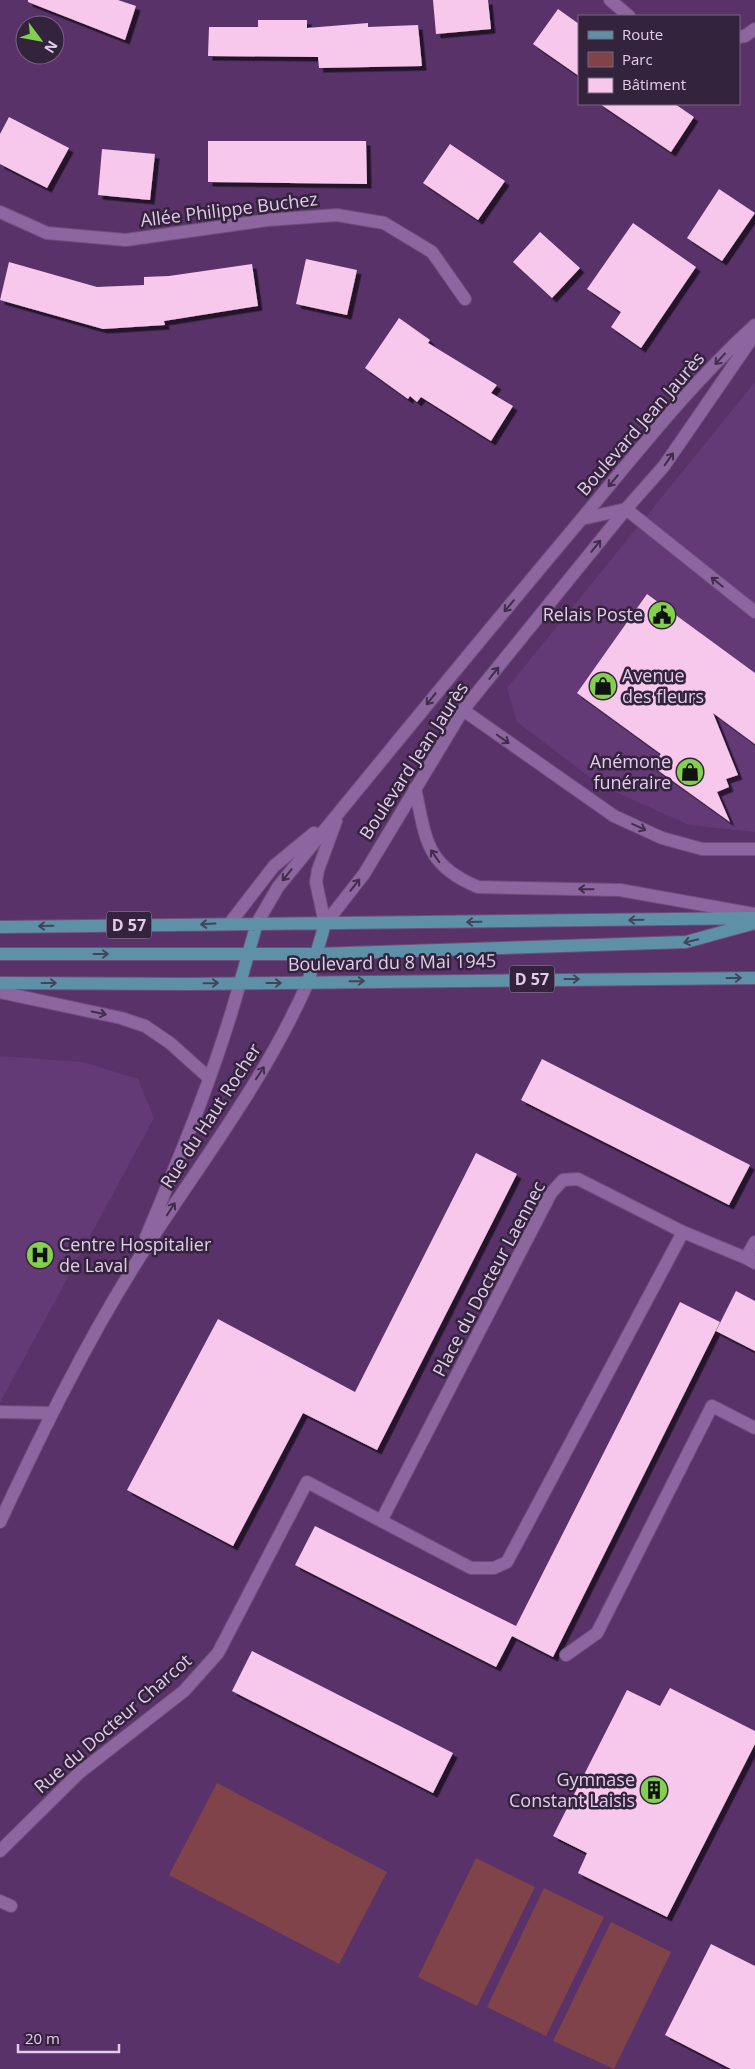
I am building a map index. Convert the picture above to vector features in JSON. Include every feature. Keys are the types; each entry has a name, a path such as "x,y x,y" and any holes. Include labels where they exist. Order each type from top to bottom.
{"main road":[{"name":"D 57","path":"0,927 755,918"},
{"path":"240,983 257,923"},
{"path":"0,954 317,954 686,942 755,923"},
{"name":"Boulevard Jean Jaurès","path":"308,982 325,924"},
{"name":"Boulevard du 8 Mai 1945","path":"0,983 240,983 755,978"}],"street":[{"path":"610,0 628,15"},
{"path":"740,36 755,29"},
{"name":"Allée Philippe Buchez","path":"0,212 47,233 126,240 268,220 337,215 384,223 432,252 465,299"},
{"name":"Boulevard Jean Jaurès","path":"257,923 278,886 582,519 725,353 755,325"},
{"name":"Boulevard Jean Jaurès","path":"325,924 364,874 463,710 626,509 664,466 755,334"},
{"path":"582,519 626,509 755,612"},
{"path":"463,710 614,816 662,838 702,849 755,849"},
{"path":"415,788 430,851 441,865 459,879 478,887 620,890 755,914"},
{"path":"230,923 274,866 340,810"},
{"path":"325,924 316,882 318,870 340,810"},
{"name":"Rue du Haut Rocher","path":"0,1522 51,1413 135,1265 276,1048 308,982"},
{"name":"Rue du Haut Rocher","path":"135,1265 186,1141 229,1023 240,983"},
{"path":"0,992 121,1018 145,1026 170,1042 208,1077"},
{"name":"Place du Docteur Laennec","path":"382,1521 551,1193 563,1180 578,1179 683,1232 751,1260"},
{"path":"382,1521 472,1568 494,1568 507,1562 683,1232"},
{"path":"751,1260 755,1242"},
{"path":"566,1655 597,1633 712,1406 755,1428"},
{"path":"0,1412 51,1413"},
{"name":"Rue du Docteur Charcot","path":"0,1852 79,1773 184,1691 218,1653 307,1482 382,1521"}],"shaded area":[{"path":"755,382 755,832 689,825 600,785 517,722 507,688"},
{"name":"Centre Hospitalier de Laval","path":"0,1056 83,1062 138,1079 154,1118 0,1403"}],"green space":[{"path":"217,1783 387,1872 339,1964 169,1875"},
{"path":"476,1858 535,1887 477,2006 418,1977"},
{"path":"544,1888 604,1917 546,2036 487,2007"},
{"path":"611,1922 671,1952 614,2069 553,2041"}],"building":[{"path":"28,0 118,0 136,6 125,40 28,2"},
{"path":"433,0 488,0 491,29 436,34"},
{"path":"558,9 578,23 578,75 533,44"},
{"path":"258,20 307,20 307,28 368,23 368,27 418,25 422,66 319,68 318,57 208,56 209,27 258,27"},
{"path":"601,105 676,105 694,117 671,152"},
{"path":"9,117 69,148 47,188 0,164 0,134"},
{"path":"208,141 366,141 367,184 208,182"},
{"path":"450,144 505,181 478,220 423,183"},
{"path":"102,149 155,154 150,200 98,195"},
{"path":"719,189 755,213 722,261 687,238"},
{"path":"633,223 696,267 641,348 611,327 621,312 587,289"},
{"path":"540,232 580,268 552,298 513,262"},
{"path":"306,259 357,270 347,315 296,304"},
{"path":"9,262 97,287 144,285 144,277 169,276 252,264 258,306 164,321 165,325 103,329 0,300"},
{"path":"399,318 430,340 428,343 497,385 491,393 513,406 491,441 421,397 417,402 410,396 408,399 365,368"},
{"path":"647,594 755,673 755,744 713,713 738,775 726,779 729,787 717,792 730,822 652,766 661,754 577,693"},
{"path":"542,1059 750,1165 729,1205 521,1100"},
{"path":"476,1153 517,1174 377,1450 303,1413 233,1546 127,1490 218,1319 355,1392"},
{"path":"736,1291 755,1301 755,1351 716,1331"},
{"path":"680,1302 720,1322 553,1657 512,1636 496,1667 295,1565 315,1526 516,1626"},
{"path":"252,1651 453,1753 433,1793 232,1691"},
{"name":"Gymnase Constant Laisis","path":"670,1688 755,1731 755,1744 667,1917 578,1873 587,1853 553,1836 627,1690 660,1706"},
{"path":"711,1944 755,1966 755,2069 731,2069 665,2035"}],"place":[{"name":"Relais Poste","path":"662,615"},
{"name":"Avenue des fleurs","path":"603,686"},
{"name":"Anémone funéraire","path":"690,772"},
{"name":"Centre Hospitalier de Laval","path":"40,1255"},
{"name":"Gymnase Constant Laisis","path":"654,1790"}]}
